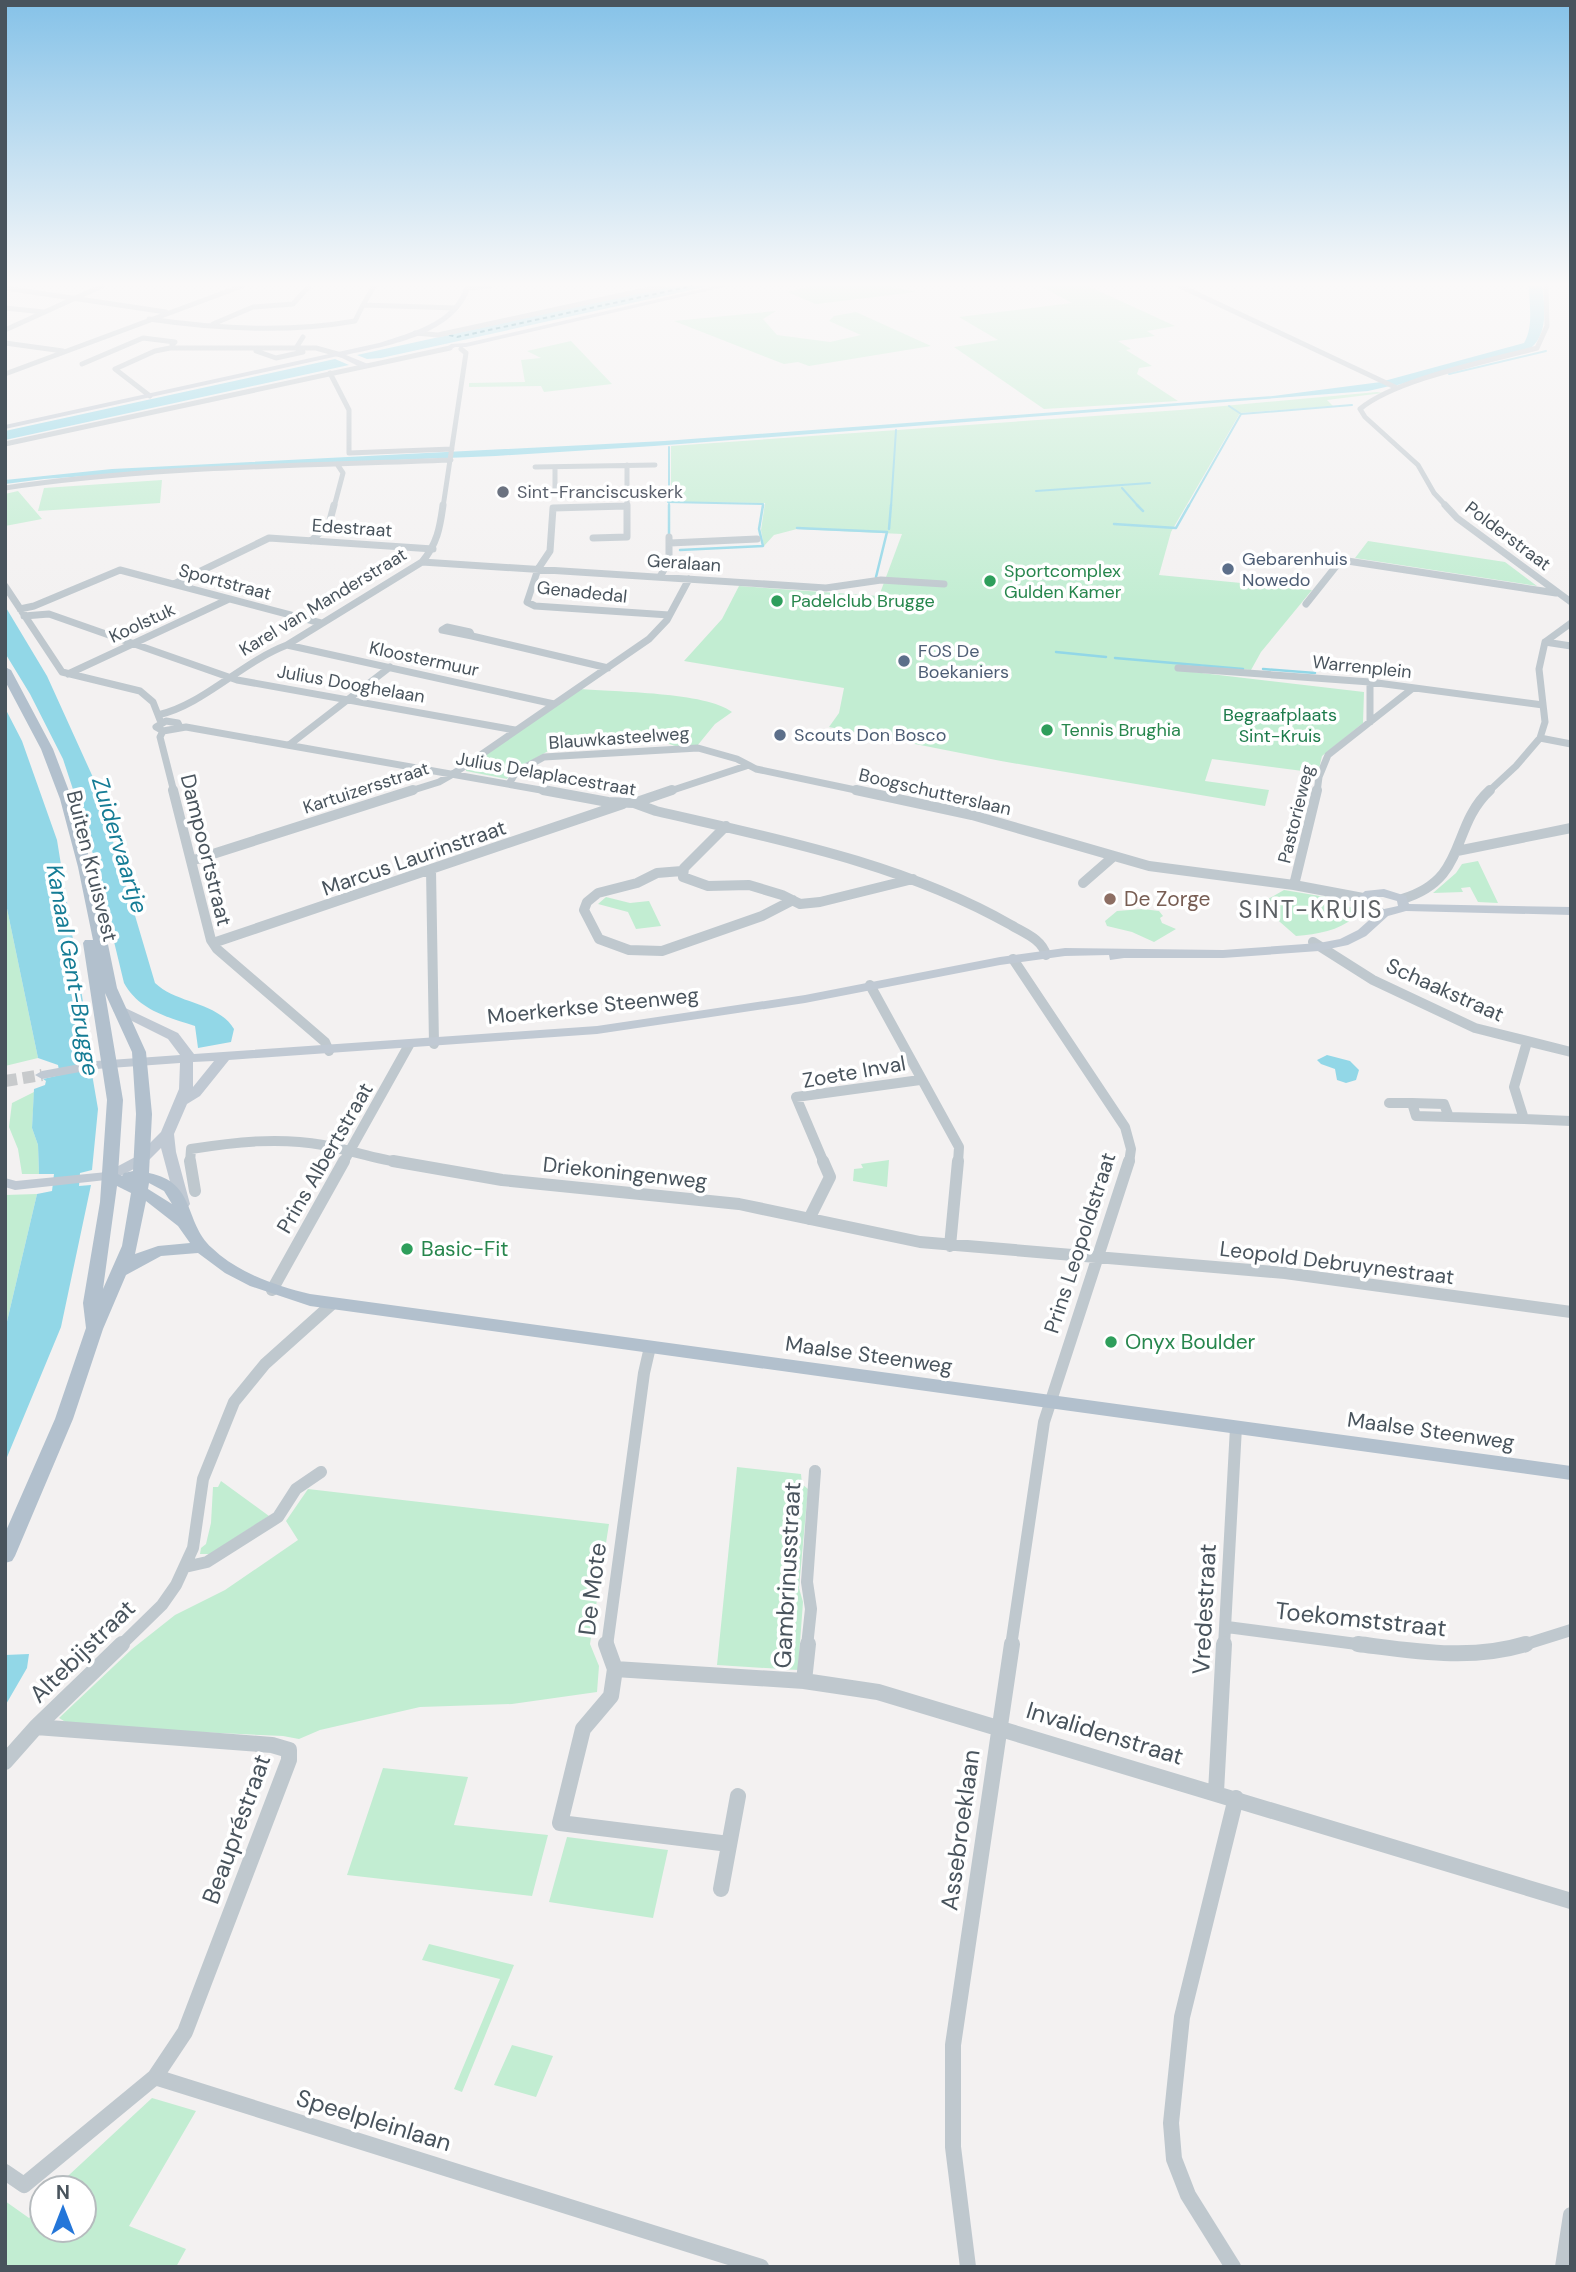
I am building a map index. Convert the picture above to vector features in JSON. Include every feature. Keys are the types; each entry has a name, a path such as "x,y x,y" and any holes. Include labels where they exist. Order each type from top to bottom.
{"main road":[{"name":"Buiten Kruisvest","path":"5,670 47,749 66,799 85,867 110,988 134,1038 140,1063 145,1114 141,1175 130,1246 94,1329"},
{"name":"Buiten Kruisvest","path":"5,687 37,750 70,848 111,1064 115,1100 104,1235 92,1303 94,1329"},
{"path":"110,1175 141,1175 168,1185 189,1198"},
{"name":"Maalse Steenweg","path":"141,1175 186,1225 201,1248 231,1271 272,1290 332,1304 1571,1473"},
{"name":"Maalse Steenweg","path":"186,1225 189,1198"},
{"path":"118,1273 140,1257 160,1249 201,1248"},
{"path":"5,1556 64,1419 94,1329"}],"street":[{"path":"144,392 150,396"},
{"path":"5,428 169,392"},
{"path":"5,444 243,392"},
{"path":"340,392 349,410 349,453 452,454"},
{"name":"Karel van Manderstraat","path":"161,723 269,652 287,645 422,562 433,549 439,534 461,392"},
{"name":"Polderstraat","path":"1386,392 1365,403 1360,409 1362,413 1418,465 1443,505 1571,602"},
{"path":"5,488 37,482 141,474 337,464 452,454"},
{"path":"311,541 329,524 343,473 337,464"},
{"path":"535,467 655,465"},
{"path":"593,538 627,537 626,466"},
{"path":"555,467 555,493 626,492"},
{"path":"538,569 550,551 553,508 626,506"},
{"name":"Edestraat","path":"174,584 269,538 433,549"},
{"path":"660,577 669,560 669,540 757,539"},
{"name":"Polderstraat","path":"1306,604 1341,560 1559,593"},
{"name":"Geralaan","path":"422,562 826,588 880,580 944,584"},
{"name":"Genadedal","path":"538,569 527,602 535,606 669,615"},
{"name":"Sportstraat","path":"22,612 120,570 321,623"},
{"name":"Kartuizersstraat","path":"191,861 439,782 649,639 669,615 690,579"},
{"path":"5,586 55,665 68,674 139,691 153,702 161,723"},
{"name":"Koolstuk","path":"68,674 229,599"},
{"name":"Julius Dooghelaan","path":"22,612 49,614 230,677 515,730"},
{"path":"1571,623 1545,642 1539,669 1545,722 1541,738 1516,766 1475,804 1451,865 1422,893 1403,903 1398,911 1384,913 1366,903 1369,894 1384,893 1403,903 1432,909 1571,911"},
{"path":"472,636 608,668"},
{"path":"1545,642 1571,646"},
{"name":"Kloostermuur","path":"287,645 554,704"},
{"path":"289,745 390,667"},
{"name":"Warrenplein","path":"1178,668 1370,682 1542,705"},
{"path":"1367,724 1370,682"},
{"name":"Pastorieweg","path":"1294,885 1319,777 1328,755 1413,688"},
{"name":"Julius Delaplacestraat","path":"161,723 630,803 822,849 913,878 1017,928 1044,947 1046,955"},
{"name":"Dampoortstraat","path":"161,723 160,737 213,943 325,1042 328,1051"},
{"path":"1541,738 1571,744"},
{"name":"Blauwkasteelweg","path":"509,784 516,772 544,757 566,754 698,748 737,759 746,766"},
{"path":"630,803 746,766"},
{"name":"Boogschutterslaan","path":"746,766 972,814 1167,869 1294,885 1366,903"},
{"name":"Marcus Laurinstraat","path":"213,943 630,803"},
{"path":"726,826 682,871 656,874 638,884 610,889 586,902 584,909 599,939 633,951 676,947 692,938 771,914 793,900"},
{"path":"1457,851 1571,828"},
{"path":"1083,883 1114,856"},
{"path":"431,870 434,1044"},
{"path":"682,871 683,877 695,883 709,886 749,885 800,904 904,883 913,878"},
{"path":"1422,893 1420,899 1432,909"},
{"name":"Moerkerkse Steenweg","path":"1316,945 1355,928 1367,919 1366,903"},
{"name":"Moerkerkse Steenweg","path":"42,1075 111,1064 434,1044 597,1030 805,999 1046,955 1068,958 1123,954 1223,954 1344,942 1362,933 1384,913"},
{"name":"Schaakstraat","path":"1316,945 1364,975 1459,1021 1491,1034 1571,1052"},
{"name":"Prins Leopoldstraat","path":"1013,959 1128,1135 1130,1160 1049,1402"},
{"path":"870,985 960,1152 950,1246"},
{"path":"9,1186 110,1175 141,1175 182,1101 188,1077 188,1060 186,1049 173,1036 119,1009"},
{"path":"1524,1119 1514,1087 1527,1042"},
{"name":"Prins Albertstraat","path":"272,1290 409,1045"},
{"path":"182,1101 195,1093 224,1057"},
{"name":"Zoete Inval","path":"809,1219 830,1177 796,1097 920,1080"},
{"path":"1390,1103 1412,1104 1416,1116 1571,1121"},
{"name":"Maalse Steenweg","path":"166,1134 167,1152 179,1184 189,1198"},
{"name":"Driekoningenweg","path":"189,1198 191,1149 266,1141 339,1147 361,1156 502,1180 739,1204 920,1242 1099,1259"},
{"name":"Leopold Debruynestraat","path":"1099,1259 1285,1273 1571,1312"},
{"name":"Altebijstraat","path":"5,1762 36,1727 162,1605 193,1548 203,1479 234,1402 265,1364 332,1304"},
{"name":"De Mote","path":"650,1347 644,1373 606,1643 615,1669 611,1696 583,1729 561,1823 729,1843"},
{"name":"Assebroeklaan","path":"968,2267 953,2147 953,2045 1049,1402"},
{"name":"Vredestraat","path":"1216,1793 1236,1427"},
{"name":"Gambrinusstraat","path":"804,1681 811,1609 807,1581 816,1471"},
{"path":"185,1567 207,1562 278,1517 296,1489 321,1472"},
{"name":"Toekomststraat","path":"1227,1626 1437,1654 1509,1648 1571,1630"},
{"name":"Invalidenstraat","path":"615,1669 804,1681 866,1689 1236,1798 1571,1901"},
{"name":"Beaupréstraat","path":"36,1727 272,1745 289,1750 289,1760 184,2032 155,2077"},
{"path":"720,1889 738,1796"},
{"path":"1233,2267 1188,2195 1174,2159 1171,2123 1182,2017 1236,1798"},
{"path":"5,2172 24,2185 155,2077"},
{"name":"Speelpleinlaan","path":"155,2077 761,2267"},
{"path":"1563,2267 1571,2215"}],"green space":[{"path":"1019,392 1164,392 1178,401 1044,409"},
{"name":"Sportcomplex Gulden Kamer","path":"1383,393 1327,400 1333,406 1240,413 1171,532 1159,575 1312,590 1261,652 1251,670 1196,664 1193,672 1364,692 1363,723 1322,756 1318,773 1212,759 1205,781 1269,790 1265,806 1001,761 829,727 839,713 844,688 684,661 722,619 739,586 879,596 902,534 797,529 774,535 764,546 761,530 765,503 671,502 671,446"},
{"path":"162,480 160,503 38,511 44,488"},
{"path":"18,491 42,519 5,526 5,494"},
{"path":"1368,541 1505,562 1537,586 1355,558"},
{"path":"580,689 702,700 732,712 715,724 697,746 675,746 664,742 550,750 511,772 507,779 466,771 466,768"},
{"path":"1478,861 1498,903 1478,902 1470,887 1461,888 1463,892 1433,893 1456,873 1462,864"},
{"path":"1284,890 1332,898 1354,909 1355,917 1342,926 1327,931 1296,936 1265,909 1245,912"},
{"path":"606,897 630,903 649,901 661,926 636,929 628,912 598,904"},
{"path":"5,899 38,1058 5,1066"},
{"path":"1117,911 1159,911 1163,916 1160,918 1162,923 1176,929 1154,942 1132,932 1107,926 1105,921"},
{"path":"34,1092 32,1128 38,1145 39,1174 22,1174 18,1149 9,1127 12,1103"},
{"path":"889,1160 887,1187 853,1181 854,1169 863,1168 861,1164"},
{"path":"37,1194 5,1330 5,1195"},
{"path":"737,1467 801,1474 802,1484 808,1489 799,1588 803,1602 798,1670 717,1665"},
{"path":"221,1481 269,1516 210,1554 200,1554 201,1548 206,1544 211,1523 213,1487 218,1487"},
{"path":"308,1489 609,1524 590,1644 599,1666 597,1692 512,1704 420,1707 320,1730 299,1739 72,1726 59,1718 132,1649 175,1615 225,1590 298,1540 286,1521"},
{"path":"383,1768 468,1777 454,1825 548,1835 532,1896 347,1875"},
{"path":"567,1837 668,1850 653,1918 549,1902"},
{"path":"429,1944 514,1965 462,2092 454,2089 500,1979 422,1960"},
{"path":"512,2045 553,2056 536,2097 494,2085"},
{"path":"152,2098 196,2111 129,2226 186,2249 176,2267 5,2267 5,2201 28,2217 28,2244 98,2244 98,2174 70,2174"}],"water":[{"path":"184,392 225,392 5,440 5,431"},
{"path":"1304,392 1355,392 654,446 496,456 201,468 5,484 5,480 112,469 664,441"},
{"path":"5,606 47,676 96,784 155,983 174,995 218,1013 234,1029 231,1042 198,1048 195,1026 164,1016 146,1006 137,1000 124,983 89,838 63,759 30,694 5,653"},
{"name":"Kanaal Gent-Brugge","path":"5,708 22,741 57,840 89,1039 88,1055 82,1056 84,1075 92,1074 98,1109 92,1170 80,1173 79,1186 91,1185 61,1327 5,1462 5,1330 37,1194 52,1191 54,1174 39,1174 38,1145 32,1128 34,1089 45,1085 46,1081 43,1079 60,1075 58,1065 38,1058 5,899"},
{"path":"1327,1055 1350,1061 1359,1070 1356,1080 1346,1083 1337,1080 1335,1069 1317,1060"},
{"path":"29,1654 27,1668 5,1706 5,1655"}],"waterway":[{"path":"1241,414 1352,405"},
{"path":"1229,406 1241,414"},
{"path":"1188,507 1241,414"},
{"path":"891,507 896,430"},
{"path":"669,447 669,502"},
{"path":"1036,491 1150,483"},
{"path":"1122,488 1139,507"},
{"path":"669,502 763,505"},
{"path":"669,502 669,534"},
{"path":"680,550 763,546 759,529 763,505"},
{"path":"889,529 891,505"},
{"path":"1114,524 1176,528 1189,505"},
{"path":"1139,507 1143,511"},
{"path":"797,528 887,532 876,577"},
{"path":"1056,652 1106,657"},
{"path":"1115,658 1243,669"},
{"path":"1263,669 1315,673"}],"tunnel":[{"path":"5,1081 42,1075"}],"place":[{"name":"Sint-Franciscuskerk","path":"503,492"},
{"name":"Gebarenhuis Nowedo","path":"1228,569"},
{"name":"Sportcomplex Gulden Kamer","path":"990,581"},
{"name":"Padelclub Brugge","path":"777,601"},
{"name":"FOS De Boekaniers","path":"904,661"},
{"name":"Tennis Brughia","path":"1047,730"},
{"name":"Scouts Don Bosco","path":"780,735"},
{"name":"De Zorge","path":"1110,899"},
{"name":"Basic-Fit","path":"407,1249"},
{"name":"Onyx Boulder","path":"1111,1342"}],"district":[{"name":"SINT-KRUIS","path":"1311,909"}],"park label":[{"name":"Begraafplaats Sint-Kruis","path":"1280,725"}],"water label":[{"name":"Zuidervaartje","path":"120,845"}]}
